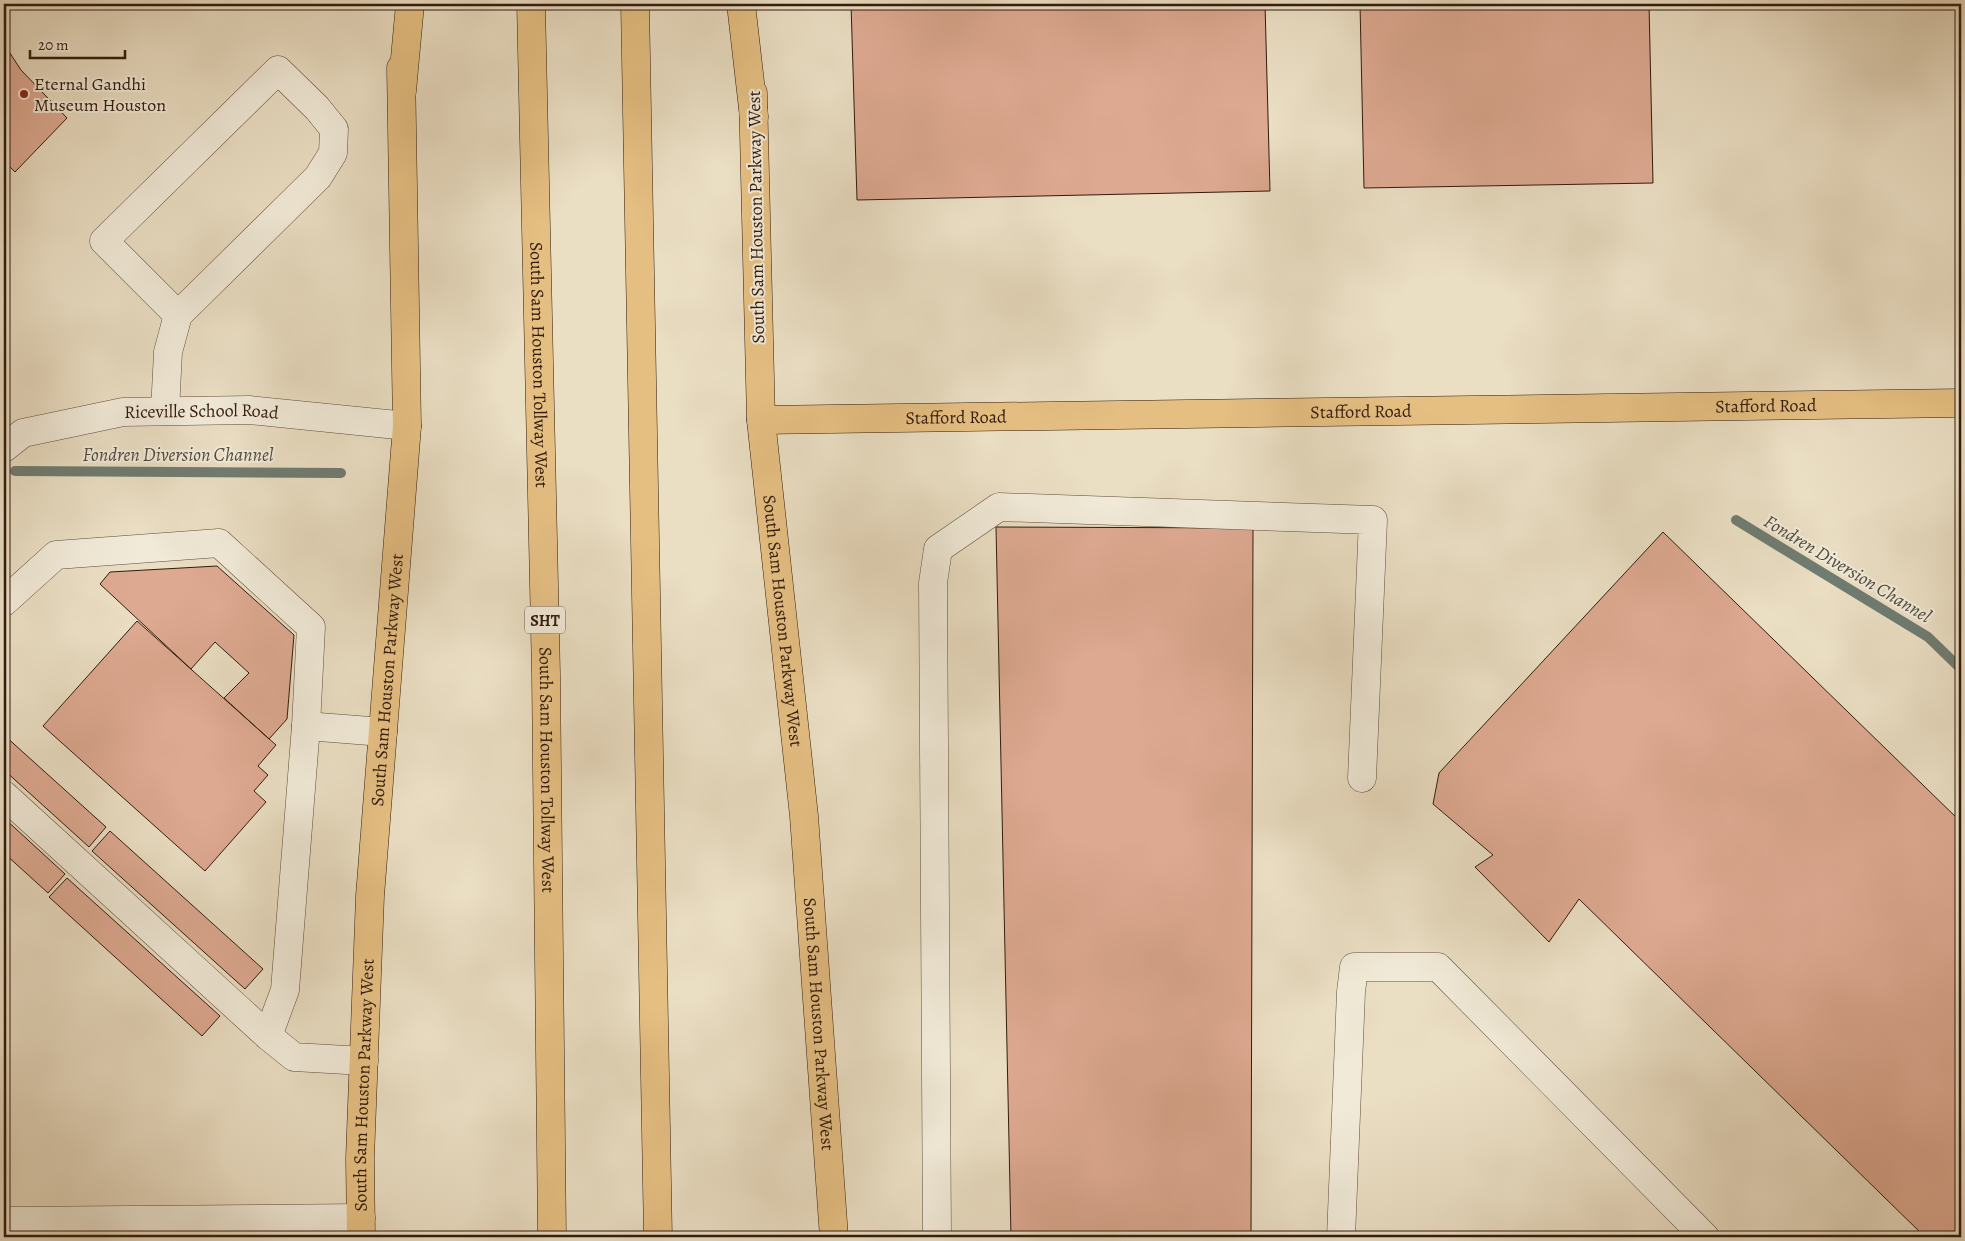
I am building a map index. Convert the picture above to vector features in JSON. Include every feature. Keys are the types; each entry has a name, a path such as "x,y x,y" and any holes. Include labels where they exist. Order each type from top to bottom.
{"main road":[{"name":"South Sam Houston Parkway West","path":"361,1228 364,1061 370,896 407,426 400,4"},
{"path":"402,91 410,4"},
{"name":"South Sam Houston Tollway West","path":"531,4 546,674 552,1237"},
{"path":"635,4 658,1237"},
{"path":"741,4 754,117"},
{"name":"South Sam Houston Parkway West","path":"751,4 761,420 804,816 834,1237"},
{"name":"Stafford Road","path":"761,420 1961,403"}],"street":[{"path":"165,411 168,352 178,315 318,177 333,153 334,129 317,108 278,70 104,241 178,315"},
{"name":"Riceville School Road","path":"4,448 22,433 123,412 249,410 407,426"},
{"path":"937,1237 933,583 938,549 999,507 1373,520 1362,778"},
{"path":"4,602 56,555 219,543 311,627 306,726 286,990 268,1036"},
{"path":"306,726 383,732"},
{"path":"4,795 268,1036 294,1057 364,1061"},
{"path":"1341,1237 1351,992 1354,967 1438,967 1705,1237"},
{"path":"4,1221 257,1228 361,1228"}],"building":[{"path":"851,4 1265,4 1270,191 857,200"},
{"path":"1360,4 1649,4 1653,183 1364,188"},
{"name":"Eternal Gandhi Museum Houston","path":"4,44 21,70 67,118 15,172 4,161"},
{"path":"996,527 1253,528 1251,1237 1011,1237"},
{"path":"1663,532 1961,822 1961,1237 1925,1237 1579,899 1549,942 1475,867 1493,855 1433,804 1439,773"},
{"path":"217,566 294,635 287,719 269,739 224,698 249,673 215,642 191,669 100,584 110,572"},
{"path":"137,621 276,745 258,766 268,775 254,791 266,802 205,871 43,726"},
{"path":"4,735 106,827 89,847 4,770"},
{"path":"4,818 65,874 48,893 4,853"},
{"path":"110,831 263,969 245,989 92,851"},
{"path":"67,878 220,1016 202,1036 49,897"}],"waterway":[{"name":"Fondren Diversion Channel","path":"15,471 341,473"},
{"name":"Fondren Diversion Channel","path":"1736,520 1928,637 1961,669"}],"place":[{"name":"Eternal Gandhi Museum Houston","path":"24,94"}]}
